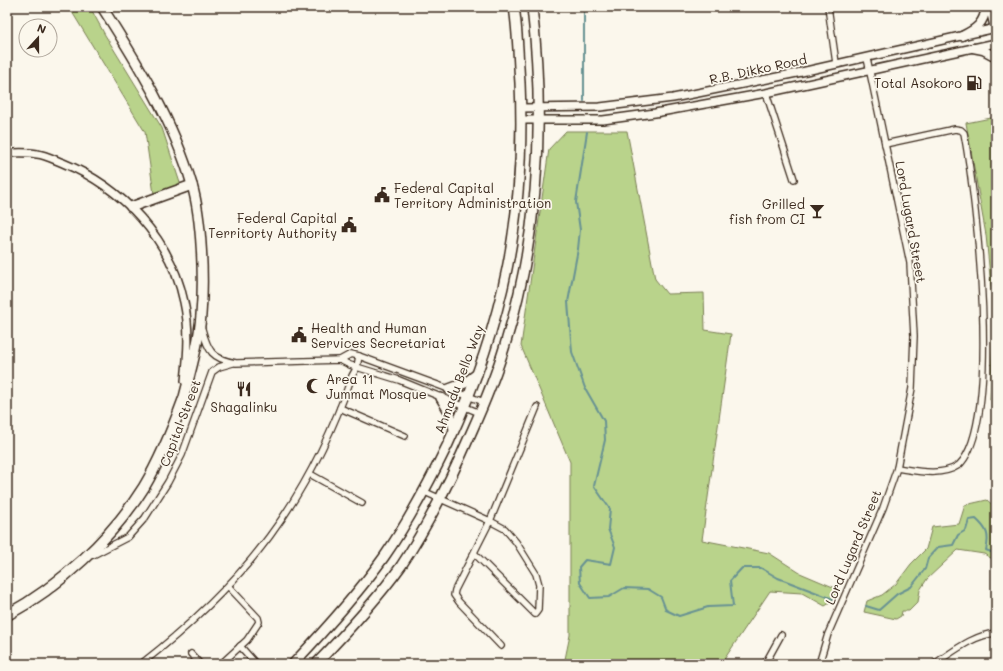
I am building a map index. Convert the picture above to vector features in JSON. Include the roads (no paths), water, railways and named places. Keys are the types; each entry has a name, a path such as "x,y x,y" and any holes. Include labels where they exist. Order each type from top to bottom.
{"highway":[{"path":"7,615 29,603 80,562 118,522 143,488 162,452 183,401"}],"main road":[{"path":"102,7 147,81 175,136 197,204 201,252 202,295 200,323 183,401"},
{"name":"Ahmadu Bello Way","path":"293,664 364,584 425,492 478,374 497,313 515,227 521,160 521,108 517,28 514,7"},
{"path":"316,664 347,632 400,566 441,500 480,413 505,347 524,272 535,203 539,120 532,7"},
{"path":"962,36 975,30 980,25 986,7"},
{"path":"990,7 996,30"},
{"path":"973,48 983,50 996,57"},
{"path":"131,207 192,185"},
{"path":"449,388 465,383 478,374"},
{"path":"441,398 450,412 454,429"}],"street":[{"path":"828,7 836,63"},
{"name":"R.B. Dikko Road","path":"521,108 600,107 659,100 723,89 836,63 867,58 962,36 996,30"},
{"name":"R.B. Dikko Road","path":"521,120 602,120 655,114 766,93 996,43"},
{"name":"Lord Lugard Street","path":"819,664 828,634 883,508 897,468 912,388 914,336 909,256 867,58"},
{"path":"766,93 794,179"},
{"path":"885,144 955,129 961,130 964,133 974,185 985,269 988,328 989,358 984,416 979,438 971,451 965,460 948,470 936,472 897,468"},
{"path":"7,153 38,154 79,170 115,192 146,223 171,261 184,302 189,337 183,401"},
{"name":"Capital Street","path":"200,323 210,352 221,360 236,363"},
{"path":"340,360 351,354 359,356 484,402"},
{"path":"351,354 350,365 352,376"},
{"path":"141,664 196,618 229,587 274,533 310,474 340,408 357,367 359,356"},
{"name":"Capital Street","path":"80,562 128,537 145,518 168,482 182,454 212,372 219,367 236,363 340,360 350,365 399,380 480,413"},
{"path":"340,408 405,436"},
{"path":"501,646 454,595 457,583 475,554 490,521 537,408"},
{"path":"310,474 362,503"},
{"path":"425,492 490,521 505,530 516,542 536,574 539,585 538,610 535,614 475,554"},
{"path":"221,664 247,640 259,620 229,587"},
{"path":"934,664 975,639 987,634 996,633"},
{"path":"765,664 781,635"},
{"path":"240,646 256,664"},
{"path":"191,654 200,664"}],"waterway":[{"path":"584,7 584,101"},
{"path":"587,132 576,202 580,230 578,249 568,302 572,352 585,388 604,421 605,440 594,486 610,509 608,529 615,547 611,564 585,560 579,567 580,583 590,598 609,597 624,588 648,589 661,597 666,610 679,616 708,607 733,606 730,581 742,568 761,568 778,578 833,599"},
{"path":"866,606 879,610 897,594 911,587 925,569 928,558 938,547 953,545 958,535 966,530 969,520 976,519 983,526 987,533 988,540 986,550 996,554"}],"place":[{"name":"Total Asokoro","path":"974,83"},
{"name":"Federal Capital Territory Administration","path":"382,195"},
{"name":"Grilled fish from CI","path":"817,211"},
{"name":"Federal Capital Territorty Authority","path":"349,225"},
{"name":"Health and Human Services Secretariat","path":"299,335"},
{"name":"Area 11 Jummat Mosque","path":"314,386"},
{"name":"Shagalinku","path":"244,389"}]}
